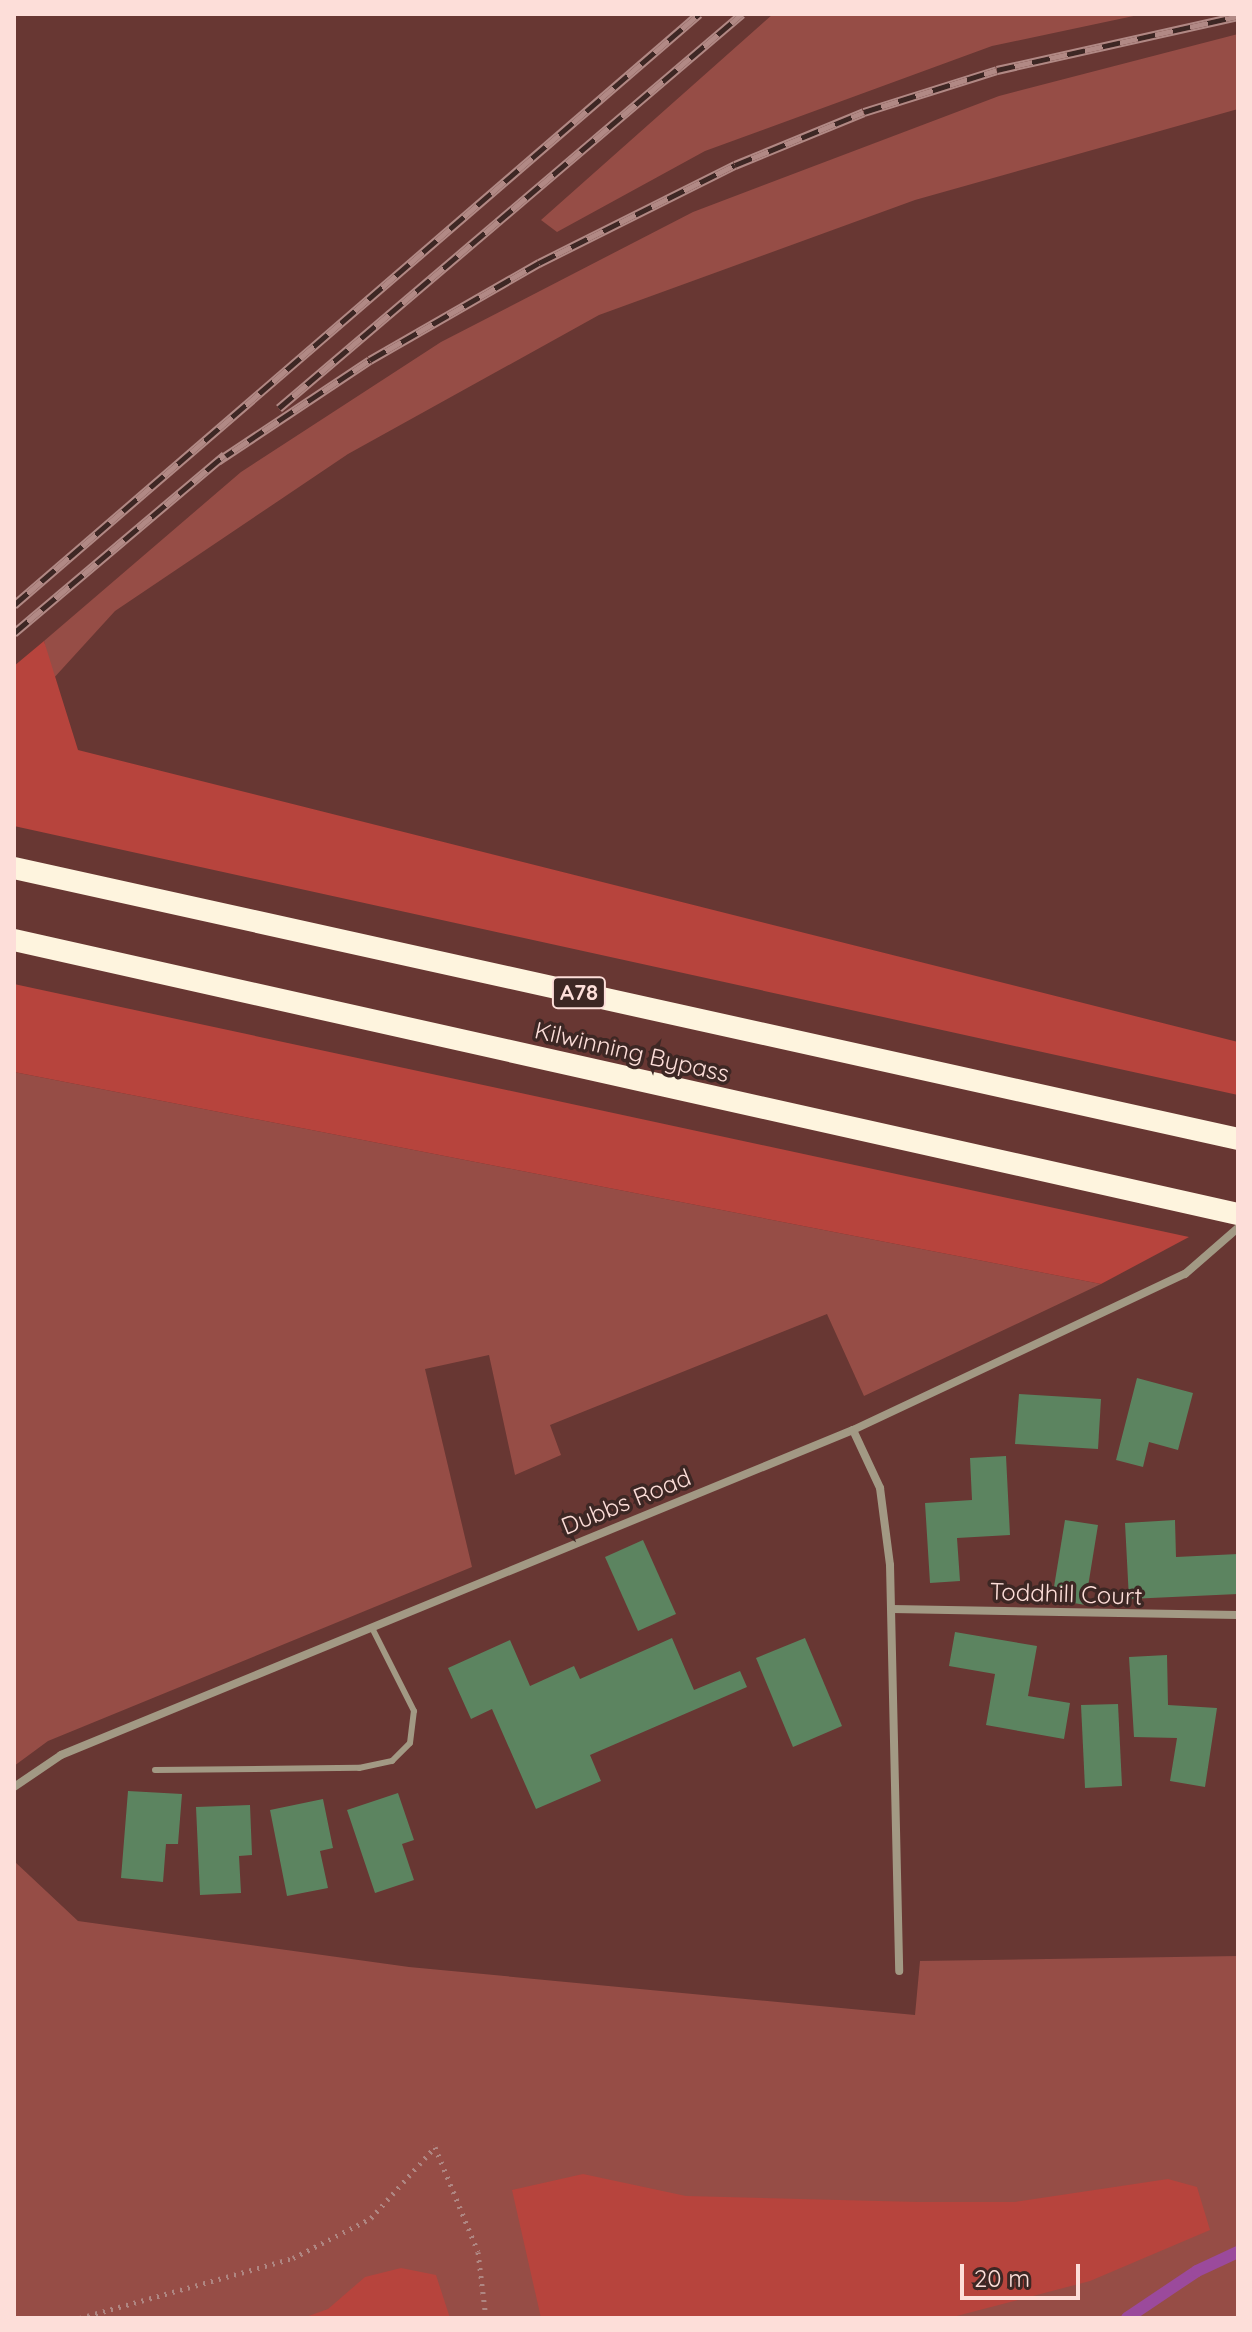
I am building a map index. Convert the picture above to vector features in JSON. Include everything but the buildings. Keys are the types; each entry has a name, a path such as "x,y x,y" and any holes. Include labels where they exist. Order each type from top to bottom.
{"highway":[{"name":"Kilwinning Bypass","path":"14,868 1238,1139"},
{"name":"Kilwinning Bypass","path":"14,940 1238,1214"}],"street":[{"name":"Dubbs Road","path":"14,1787 61,1755 853,1430 1185,1274 1238,1228"},
{"path":"853,1430 880,1488 892,1609 899,1971"},
{"name":"Toddhill Court","path":"892,1609 1238,1615"}],"lane":[{"path":"155,1770 359,1768 392,1761 410,1743 414,1711 372,1628"}],"path":[{"path":"80,2318 293,2258 371,2218 435,2147 478,2252 486,2318"}],"shaded area":[{"path":"773,14 1143,14 992,46 705,151 557,232 541,220"},
{"path":"1238,34 1238,109 915,200 599,315 348,454 115,611 52,680 44,641 241,472 441,342 693,212 999,96"},
{"path":"44,641 78,750 1238,1042 1238,1095 14,826 14,666"},
{"path":"14,984 1189,1237 1101,1284 14,1072"},
{"path":"14,1072 1101,1284 864,1396 827,1314 550,1425 561,1455 515,1475 489,1355 425,1369 472,1567 48,1741 14,1766"},
{"path":"14,1861 78,1921 409,1967 915,2015 920,1961 1238,1956 1238,2318 14,2318"},
{"path":"583,2174 686,2196 918,2202 1015,2202 1168,2179 1197,2187 1210,2230 1090,2281 949,2318 541,2318 512,2190"},
{"path":"401,2268 436,2275 450,2318 303,2318 328,2309 365,2277"}],"waterway":[{"path":"1127,2318 1197,2271 1238,2252"}],"railway":[{"path":"14,605 699,14"},
{"path":"279,408 742,14"},
{"path":"218,461 370,360 539,263 735,165 864,112 997,70 1238,16"},
{"path":"14,633 225,455"}]}
